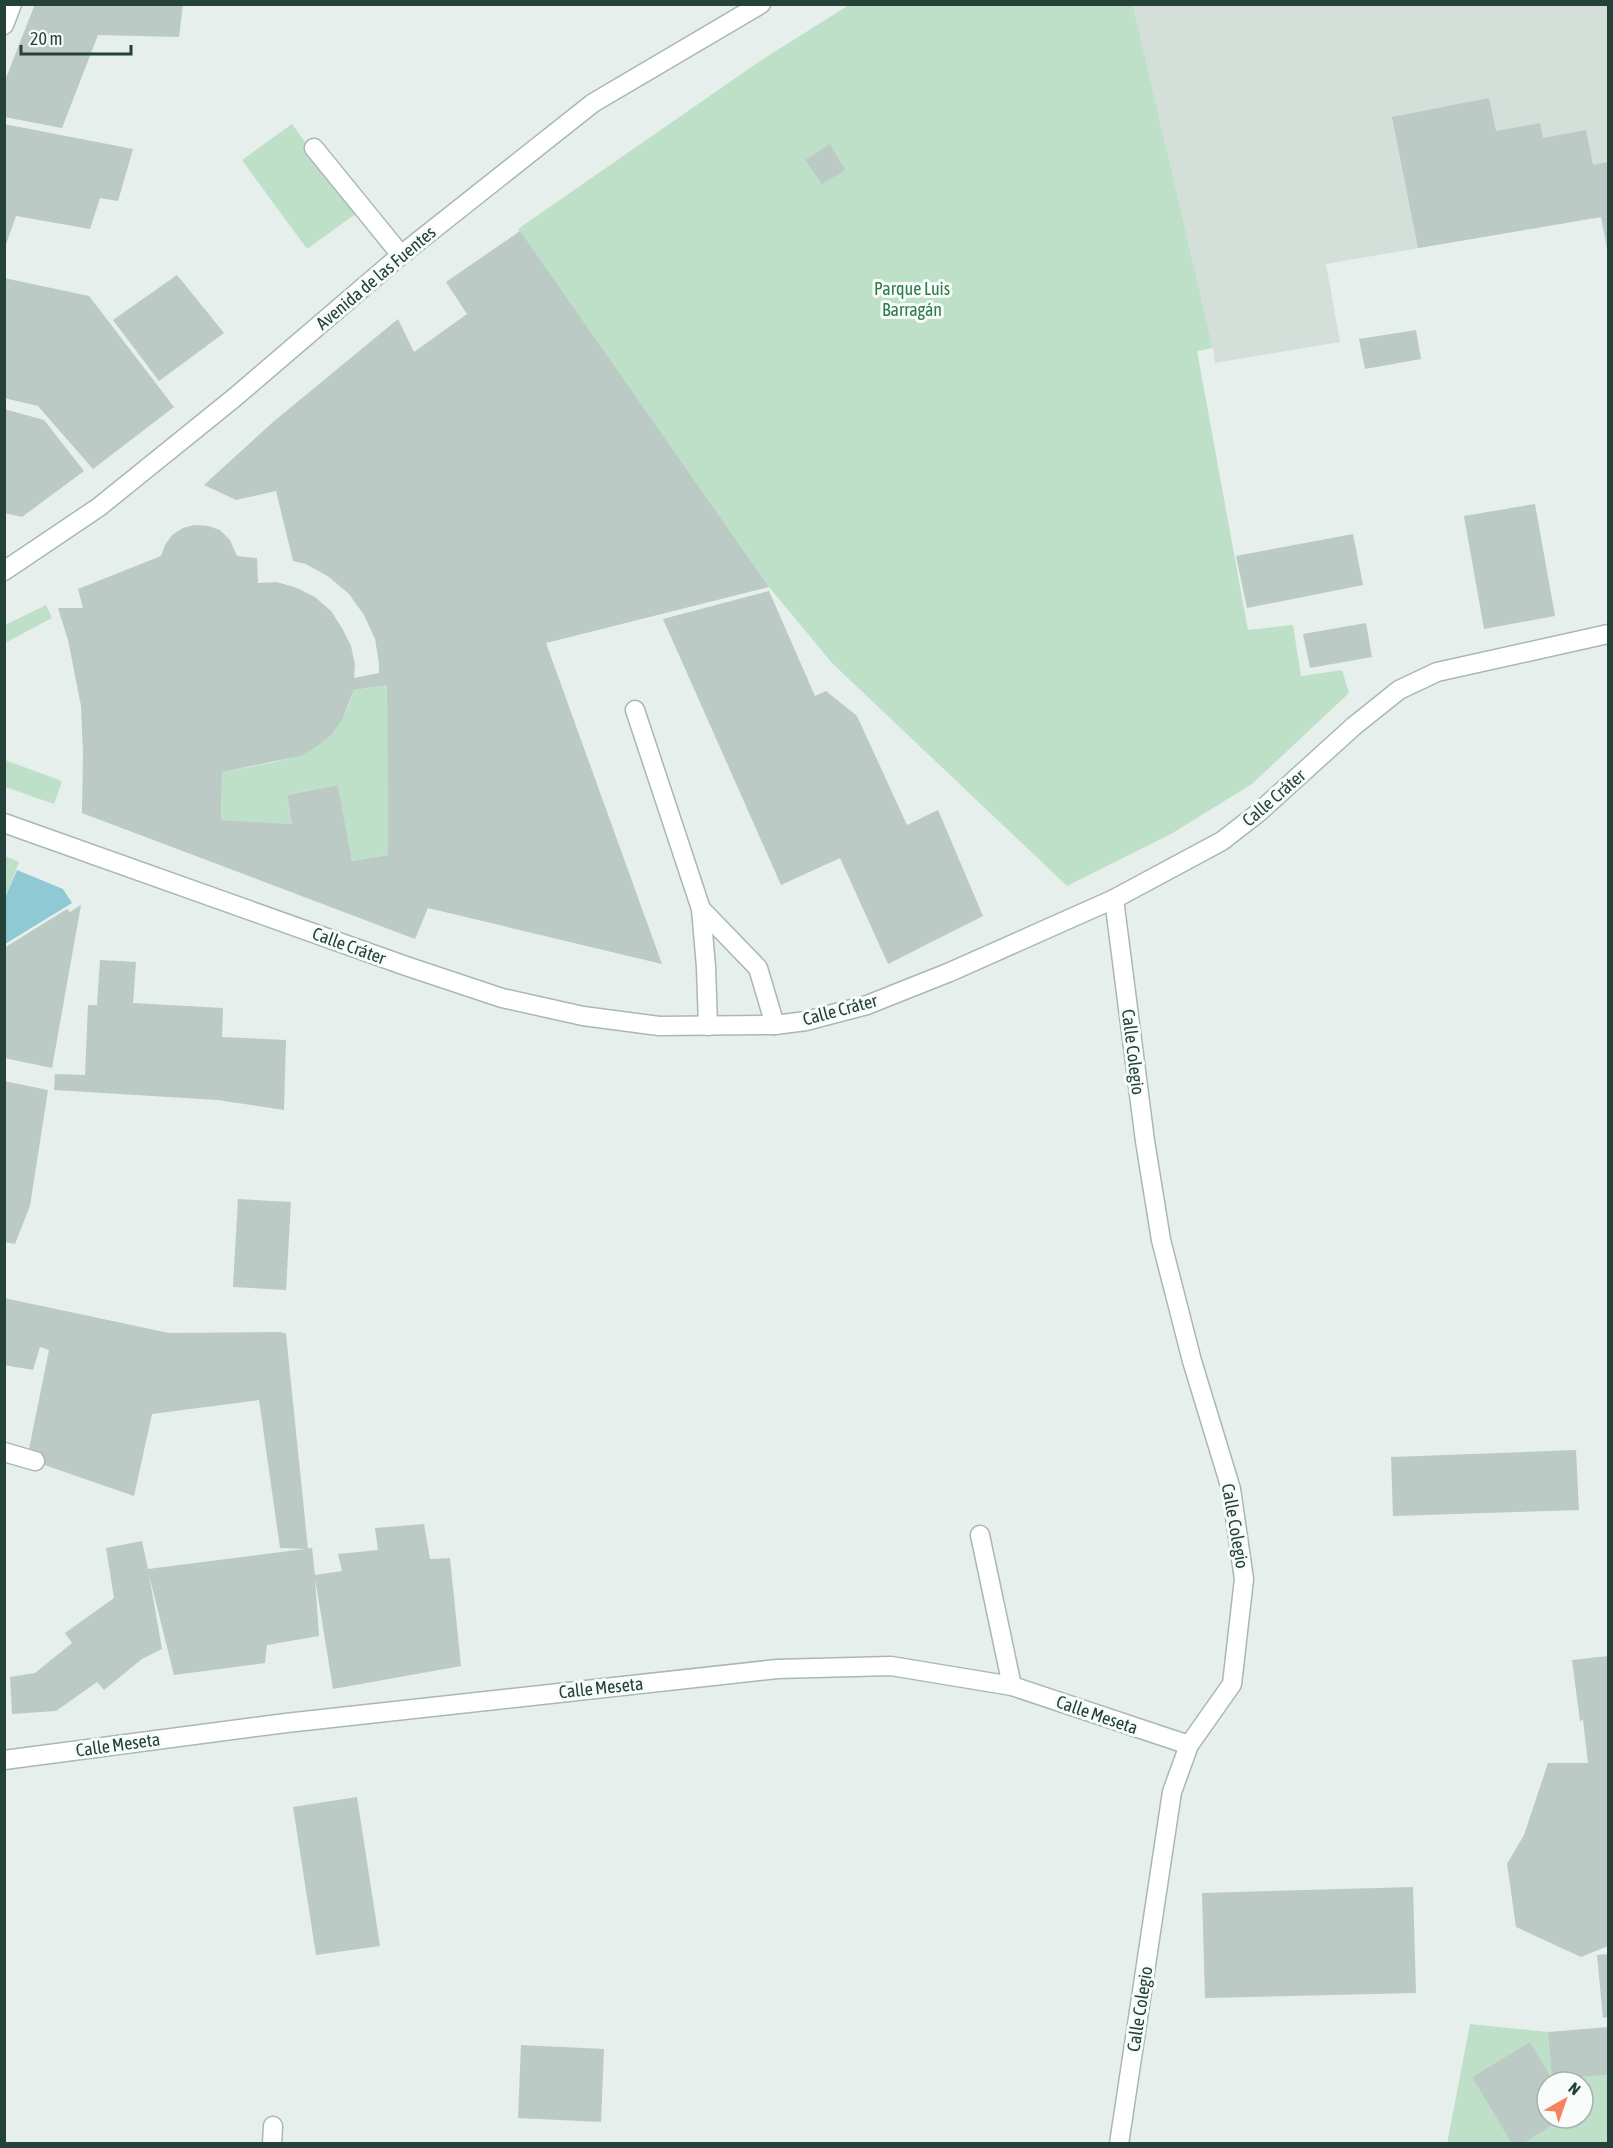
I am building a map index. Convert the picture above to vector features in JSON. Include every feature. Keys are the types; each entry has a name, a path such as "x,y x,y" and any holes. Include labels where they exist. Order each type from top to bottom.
{"street":[{"path":"4,25 12,4"},
{"name":"Avenida de las Fuentes","path":"4,571 99,507 234,398 401,255 593,103 761,4"},
{"path":"314,148 401,255"},
{"name":"Calle Cráter","path":"4,823 502,998 583,1016 659,1026 775,1025 806,1021 867,1005 950,972 1114,899 1222,841 1258,813 1354,726 1399,690 1437,672 1608,634"},
{"path":"635,710 701,909 708,1026"},
{"name":"Calle Colegio","path":"1114,899 1144,1141 1161,1240 1191,1361 1231,1489 1244,1579 1232,1684 1189,1745 1172,1792 1119,2144"},
{"path":"701,909 758,968 775,1025"},
{"path":"4,1452 35,1461"},
{"path":"980,1535 1012,1686"},
{"name":"Calle Meseta","path":"4,1760 286,1723 777,1669 891,1666 1012,1686 1189,1745"}],"shaded area":[{"path":"1133,5 1608,5 1608,258 1601,217 1326,264 1340,342 1215,363"}],"green space":[{"name":"Parque Luis Barragán","path":"849,5 1133,5 1213,348 1197,351 1248,630 1293,625 1301,676 1342,670 1349,693 1252,784 1171,834 1067,886 832,663 769,587 518,229 760,61"},
{"path":"292,124 357,213 307,249 242,160"},
{"path":"46,605 52,618 5,643 5,625"},
{"path":"387,685 388,855 352,861 338,785 287,795 292,824 221,820 222,772 266,764 303,753 319,744 333,731 345,714 354,690"},
{"path":"5,760 62,781 54,804 5,787"},
{"path":"5,856 19,862 5,898"},
{"path":"1470,2024 1548,2032 1551,2070 1546,2070 1530,2043 1472,2077 1512,2143 1447,2144"},
{"path":"1608,2075 1608,2143 1522,2143 1544,2130 1595,2130 1595,2076"}],"water":[{"path":"17,870 63,889 72,903 5,944 5,898"}],"building":[{"path":"35,4 183,4 179,37 98,35 62,128 4,117 4,83"},
{"path":"1489,98 1496,131 1540,123 1543,138 1586,130 1593,165 1608,162 1608,251 1601,217 1418,248 1392,117"},
{"path":"4,124 133,149 118,201 100,198 90,229 16,216 4,250"},
{"path":"830,144 845,170 822,184 805,160"},
{"path":"520,231 769,587 546,643 662,964 428,908 415,939 82,813 81,706 68,640 58,608 83,608 78,589 161,556 172,535 183,528 194,525 220,530 230,540 237,556 257,558 258,583 277,582 315,597 331,611 351,646 355,665 354,678 379,673 375,639 364,615 349,594 329,577 306,564 293,561 276,491 236,500 204,485 273,422 398,319 414,352 467,314 446,282","holes":["387,685 388,855 352,861 338,785 287,795 292,824 221,820 222,772 300,756 331,735 342,720 354,690"]},
{"path":"177,275 224,333 159,381 113,320"},
{"path":"4,278 89,296 174,407 93,469 38,406 4,398"},
{"path":"1416,330 1421,359 1365,369 1359,339"},
{"path":"4,409 44,420 84,471 22,517 4,513"},
{"path":"1535,504 1555,616 1484,629 1464,516"},
{"path":"1353,534 1363,585 1247,608 1236,556"},
{"path":"769,591 815,696 826,691 857,716 907,825 938,810 983,916 888,964 840,858 781,885 663,619"},
{"path":"1366,623 1372,657 1310,668 1303,634"},
{"path":"81,905 52,1068 4,1058 4,948 67,909 70,912"},
{"path":"100,960 136,962 133,1003 223,1008 222,1037 286,1040 284,1110 218,1100 54,1090 55,1074 85,1075 88,1005 97,1005"},
{"path":"4,1081 48,1090 30,1206 15,1244 4,1242"},
{"path":"238,1199 291,1202 286,1290 233,1287"},
{"path":"4,1298 169,1333 281,1332 286,1334 308,1549 280,1548 259,1400 152,1414 134,1496 27,1459 49,1350 40,1347 33,1370 4,1365"},
{"path":"1576,1450 1579,1510 1393,1516 1391,1457"},
{"path":"424,1524 430,1559 450,1558 461,1666 333,1689 315,1578 319,1636 267,1645 265,1663 174,1675 149,1575 162,1649 142,1659 104,1690 97,1682 56,1711 12,1714 10,1677 35,1673 72,1643 65,1633 114,1598 106,1548 142,1541 148,1569 312,1548 315,1575 342,1571 338,1554 378,1550 375,1528"},
{"path":"1608,1656 1608,1946 1581,1957 1516,1927 1507,1864 1524,1835 1548,1763 1588,1763 1572,1660"},
{"path":"357,1797 380,1946 316,1955 293,1807"},
{"path":"1413,1887 1416,1993 1205,1998 1202,1893"},
{"path":"1608,1954 1608,2017 1603,2018 1597,1955"},
{"path":"1608,2027 1608,2075 1595,2076 1595,2070 1551,2070 1548,2032"},
{"path":"1530,2042 1547,2070 1535,2070 1535,2130 1545,2130 1522,2144 1512,2144 1472,2077"},
{"path":"521,2045 604,2049 601,2122 518,2118"}]}
